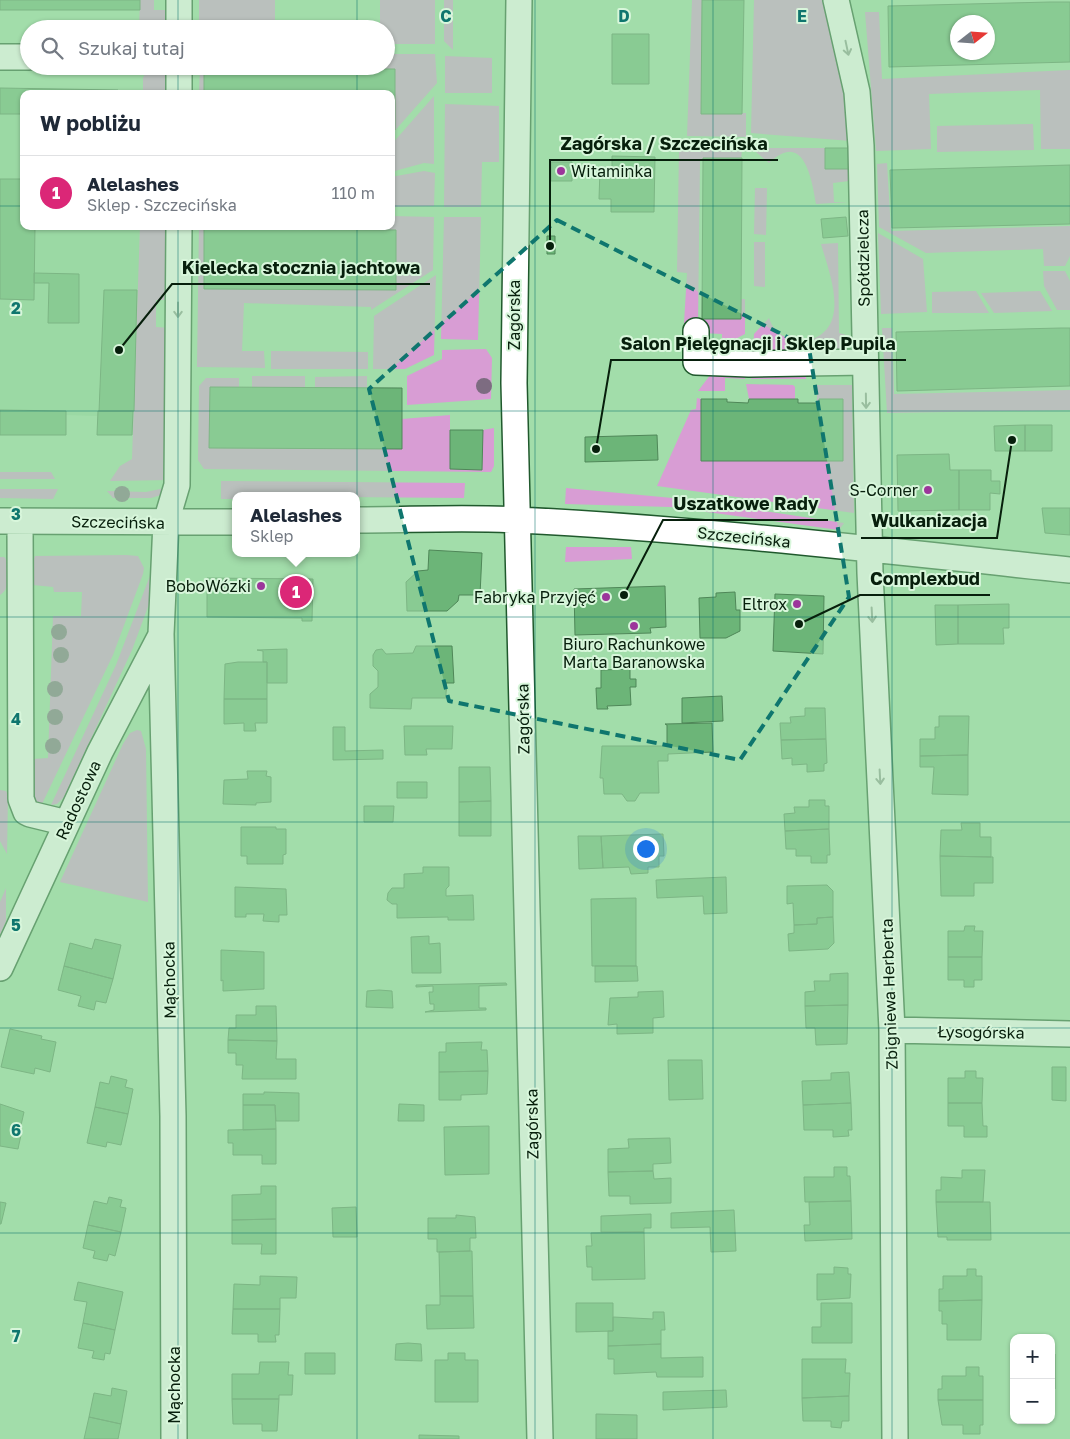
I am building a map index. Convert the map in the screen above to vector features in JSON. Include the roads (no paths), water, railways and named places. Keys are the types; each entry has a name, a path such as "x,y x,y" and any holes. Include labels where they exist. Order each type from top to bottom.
{"street":[{"path":"179,0 179,20"},
{"name":"Zagórska","path":"519,0 514,383 540,1439"},
{"name":"Spółdzielcza","path":"836,0 857,92 860,137 870,549"},
{"path":"0,57 20,57"},
{"path":"179,75 179,90"},
{"name":"Mąchocka","path":"174,1439 172,1106 161,634 166,522 177,485 179,230"},
{"path":"696,330 696,362 749,364 865,362"},
{"name":"Szczecińska","path":"360,520 517,520 715,532 773,540 1070,570"},
{"path":"10,521 10,603 21,799 26,812 67,823"},
{"name":"Szczecińska","path":"10,521 232,522"},
{"name":"Zbigniewa Herberta","path":"870,549 892,1030 895,1439"},
{"name":"Radostowa","path":"0,968 67,823 161,634"},
{"name":"Łysogórska","path":"892,1030 1070,1034"}],"place":[{"name":"Witaminka","path":"561,171"},
{"name":"Zagórska / Szczecińska","path":"550,246"},
{"name":"Kielecka stocznia jachtowa","path":"119,350"},
{"name":"Wulkanizacja","path":"1012,440"},
{"name":"Salon Pielęgnacji i Sklep Pupila","path":"596,449"},
{"name":"S-Corner","path":"928,490"},
{"name":"BoboWózki","path":"261,586"},
{"name":"Alelashes","path":"296,592"},
{"name":"Uszatkowe Rady","path":"624,595"},
{"name":"Fabryka Przyjęć","path":"606,597"},
{"name":"Eltrox","path":"797,604"},
{"name":"Complexbud","path":"799,624"},
{"name":"Biuro Rachunkowe Marta Baranowska","path":"634,626"}]}
